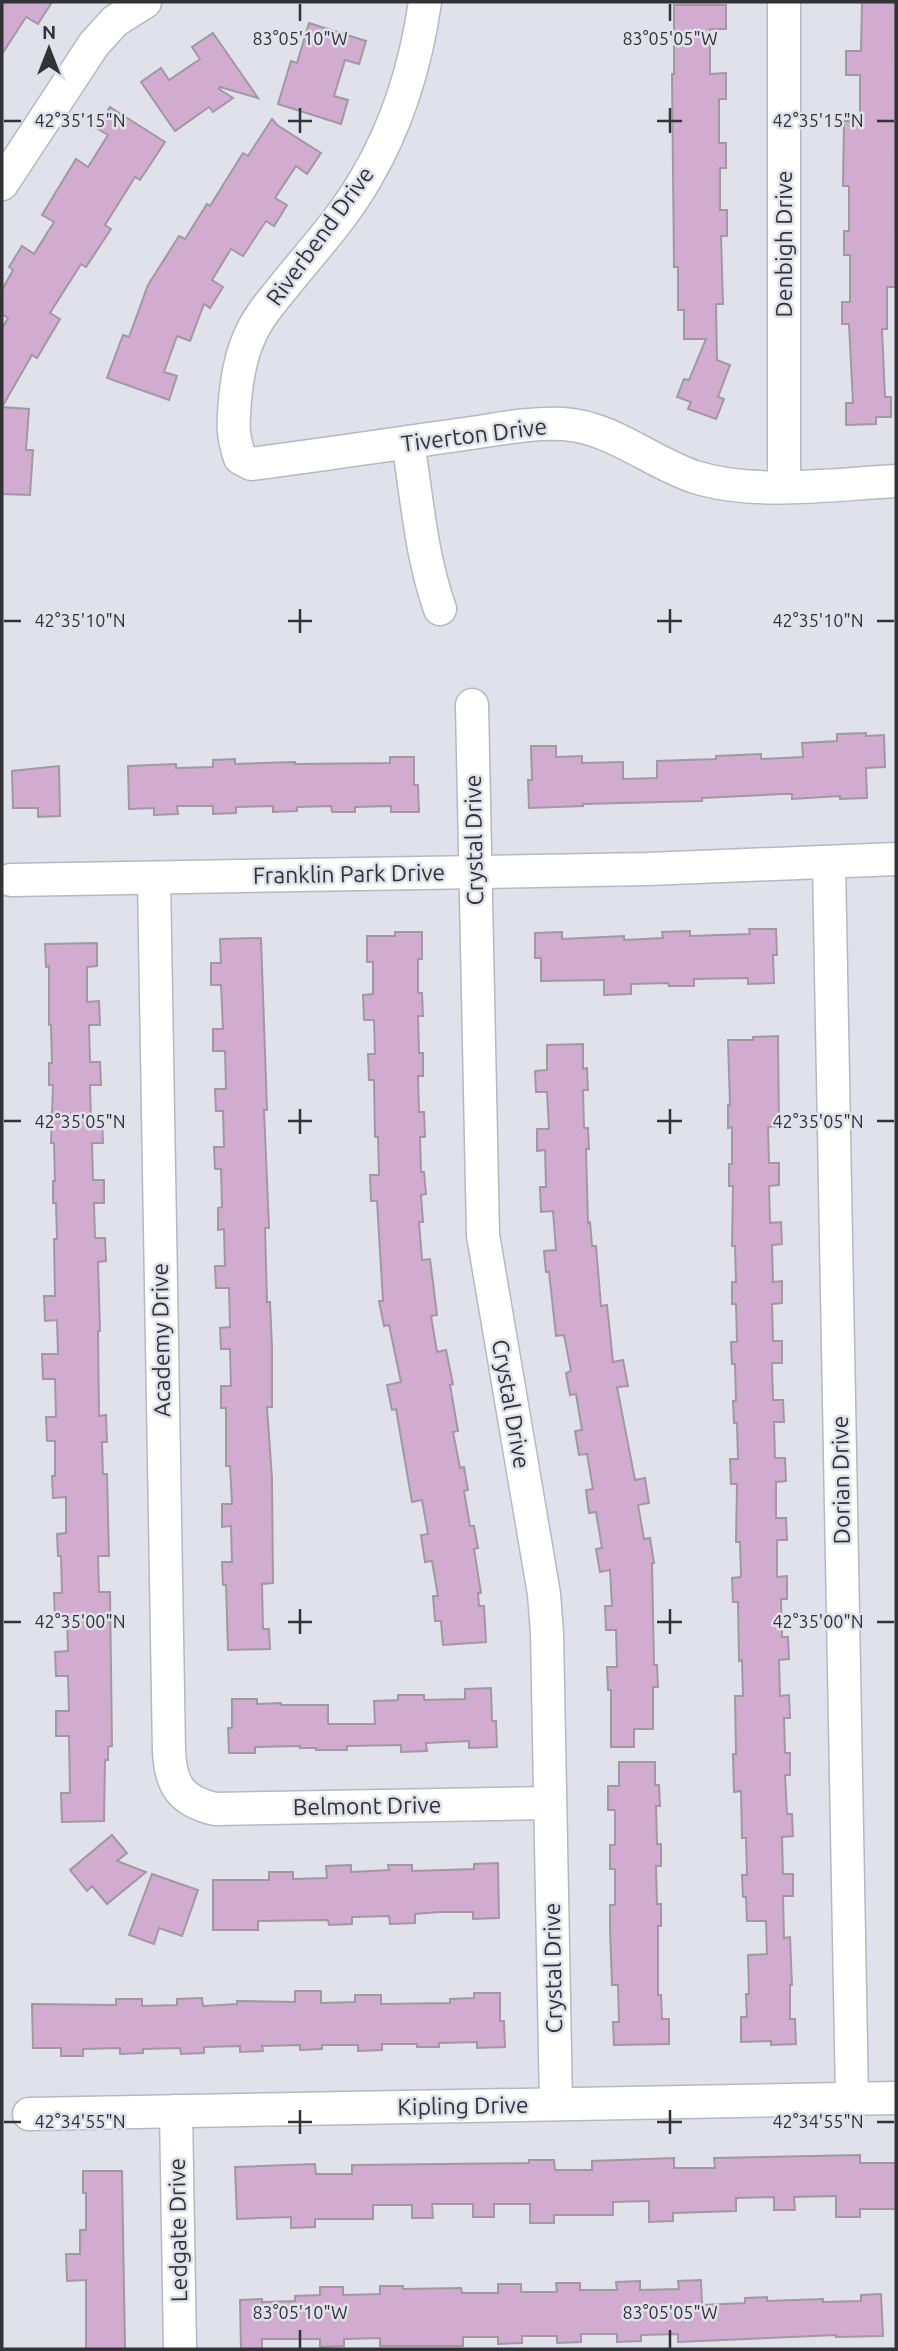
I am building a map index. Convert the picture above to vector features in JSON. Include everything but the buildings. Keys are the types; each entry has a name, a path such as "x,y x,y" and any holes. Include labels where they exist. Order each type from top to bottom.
{"street":[{"path":"2,184 94,44 115,21 145,2"},
{"name":"Riverbend Drive","path":"251,464 240,457 232,435 238,369 250,335 272,301 347,208 379,154 411,74 425,2"},
{"name":"Denbigh Drive","path":"784,2 784,486"},
{"name":"Tiverton Drive","path":"251,464 532,425 564,424 611,436 670,467 718,483 742,487 896,481"},
{"path":"408,442 432,588 440,609"},
{"name":"Crystal Drive","path":"472,705 483,1235 544,1594 556,2104"},
{"name":"Franklin Park Drive","path":"11,880 474,872 896,859"},
{"name":"Dorian Drive","path":"829,863 852,2098"},
{"name":"Academy Drive","path":"154,878 169,1752 173,1782 186,1797"},
{"name":"Belmont Drive","path":"186,1797 197,1804 215,1809 550,1803"},
{"name":"Kipling Drive","path":"29,2114 896,2098"},
{"name":"Ledgate Drive","path":"176,2111 180,2349"}]}
